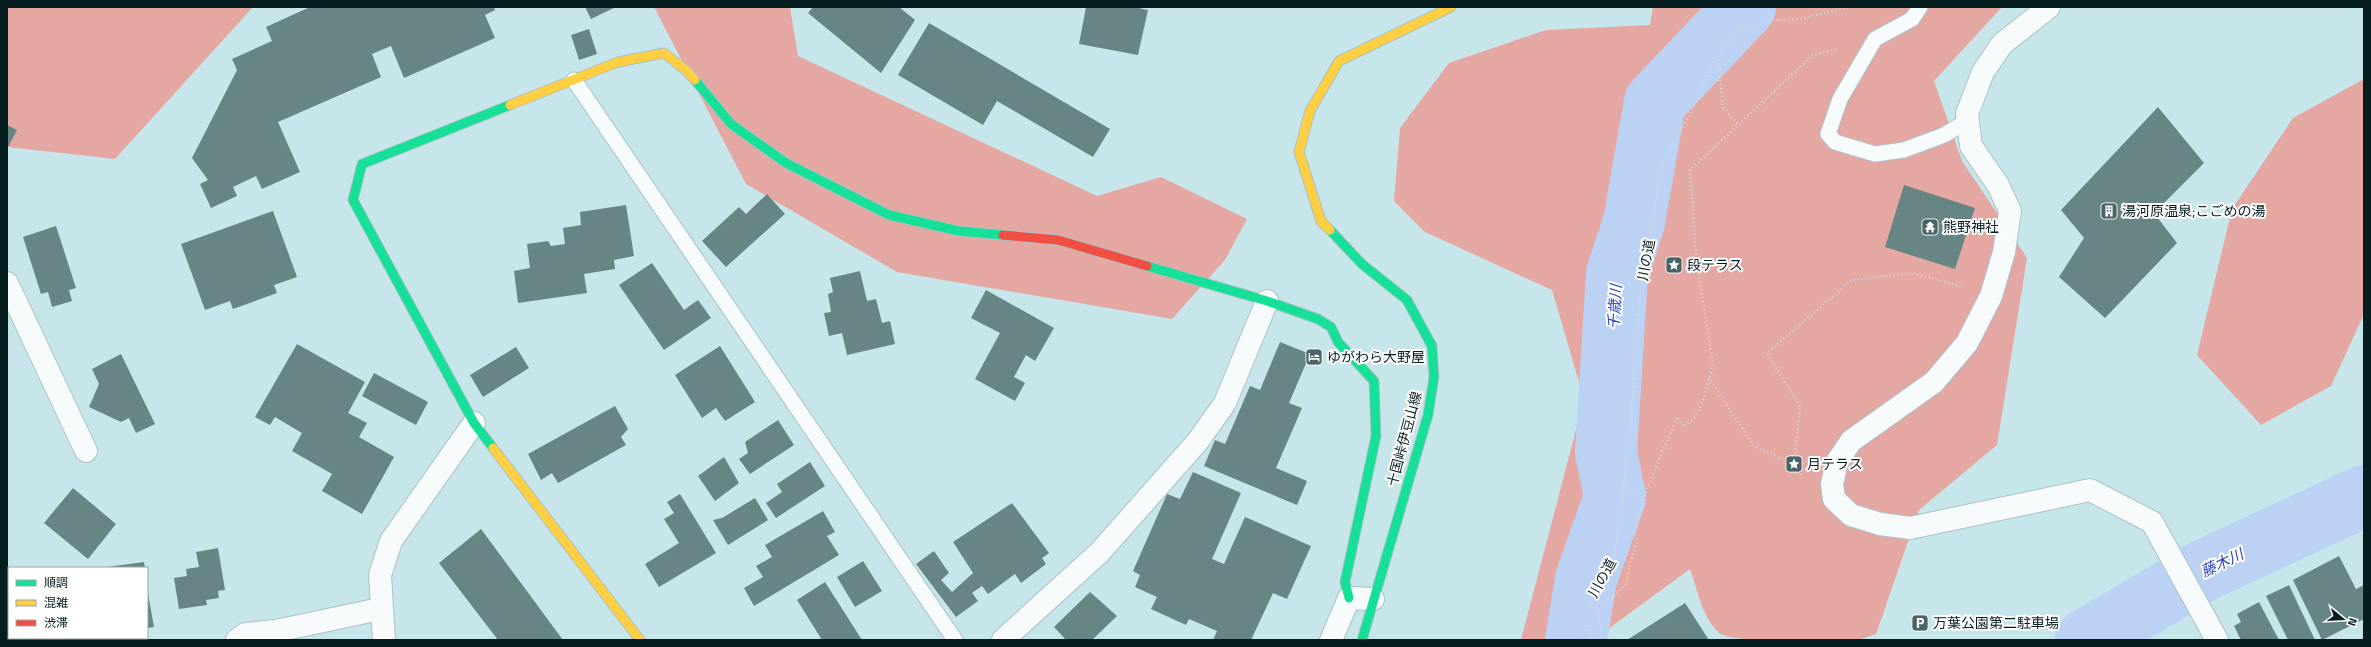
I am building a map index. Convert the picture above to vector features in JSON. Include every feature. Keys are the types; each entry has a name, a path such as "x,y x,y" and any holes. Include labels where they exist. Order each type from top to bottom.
{"street":[{"name":"十国峠伊豆山線","path":"1362,640 1372,599 1428,415 1434,377 1432,346 1407,300 1362,264 1321,221 1299,152 1310,111 1339,61 1410,25 1451,7"},
{"path":"2049,7 2002,44 1983,72 1967,114 1971,146 1998,185 2010,211 2004,252 1991,296 1967,343 1934,382 1851,441 1837,462 1832,484 1834,499 1851,515 1880,524 1910,528 2090,490 2152,522 2212,632"},
{"path":"640,640 474,423 353,200 362,164 618,62 664,53 687,71 731,124 786,162 889,215 959,231 1058,240 1267,301 1318,319 1331,327 1338,342 1374,381 1376,436 1345,582 1349,598 1331,640"},
{"path":"7,283 86,451"},
{"path":"1003,640 1100,552 1198,441 1225,403 1267,301"},
{"path":"384,640 380,609 380,575 391,541 474,423"},
{"path":"1349,598 1372,599"},
{"path":"237,640 245,634 276,631 380,609"}],"lane":[{"path":"1920,7 1912,18 1875,39 1840,99 1828,134 1835,142 1875,154 1904,150 1944,135 1967,121"},
{"path":"574,80 955,640"}],"path":[{"name":"川の道","path":"1598,609 1588,604 1614,563 1619,528 1622,484 1630,431 1640,294 1662,166 1718,56 1740,30 1771,20 1801,19 1848,7"},
{"path":"1601,640 1602,636 1598,609 1628,584 1630,561 1637,545 1636,528 1642,501 1677,417 1684,427 1695,417 1704,398 1713,364 1696,258 1690,170 1813,55 1845,48"},
{"path":"1718,56 1723,107 1738,124"},
{"path":"1709,378 1754,446 1794,464 1800,406 1767,353 1852,280 1913,272 1991,296"},
{"path":"1622,484 1642,501"},
{"path":"1581,640 1581,635 1588,626 1592,640"}],"shaded area":[{"path":"7,7 253,7 115,159 7,147"},
{"path":"654,7 790,7 798,56 1097,196 1161,177 1247,219 1225,260 1172,319 897,272 746,184"},
{"path":"1653,7 2002,7 1934,81 1962,161 2027,258 1997,445 1919,510 1876,634 1858,640 1807,641 1742,639 1727,636 1718,632 1708,618 1690,569 1593,640 1521,640 1584,399 1552,290 1425,232 1394,201 1400,128 1449,63 1546,30 1650,25"},
{"path":"2364,79 2364,314 2331,386 2261,425 2197,355 2232,209 2293,118"}],"building":[{"path":"310,7 494,7 495,10 485,15 495,38 404,78 391,46 372,54 381,77 278,122 300,172 262,189 256,176 233,187 237,196 211,208 200,184 208,180 192,158 237,70 232,59 272,41 266,27"},
{"path":"585,7 616,7 591,19"},
{"path":"813,7 899,7 915,20 881,73 808,13"},
{"path":"1086,7 1134,7 1148,10 1138,55 1079,44"},
{"path":"929,23 1110,129 1093,157 997,101 983,125 898,75"},
{"path":"589,29 597,54 579,60 571,35"},
{"name":"湯河原温泉;こごめの湯","path":"2158,107 2204,163 2154,213 2177,243 2105,318 2059,277 2084,238 2061,210"},
{"path":"7,125 17,130 7,149"},
{"name":"熊野神社","path":"1904,185 1975,208 1955,269 1885,247"},
{"path":"767,194 785,214 726,267 702,241 739,207 746,214"},
{"path":"626,205 634,256 614,260 615,269 584,274 587,293 518,303 514,271 530,268 527,244 548,241 551,246 565,244 563,228 581,225 580,212"},
{"path":"273,211 297,277 274,285 277,293 233,309 230,301 205,310 181,244"},
{"path":"56,226 76,288 69,290 72,301 52,307 48,292 41,294 23,237"},
{"path":"652,263 684,310 698,300 711,318 664,350 619,285"},
{"path":"860,271 867,301 876,299 882,323 890,321 895,344 847,355 842,333 829,336 824,313 831,312 828,294 833,292 830,278"},
{"path":"986,290 1054,328 1035,361 1026,355 1014,377 1025,383 1015,401 975,379 1000,333 971,318"},
{"path":"1280,342 1310,354 1289,403 1302,408 1276,468 1307,481 1297,505 1204,466 1215,440 1225,444 1250,386 1260,390"},
{"path":"297,344 365,382 348,413 367,423 359,437 394,457 362,514 322,491 332,474 292,451 302,433 275,417 270,425 255,417"},
{"path":"720,346 755,402 725,421 716,408 702,418 675,375"},
{"path":"516,347 529,368 483,397 470,375"},
{"path":"121,354 155,424 136,433 129,418 121,422 89,407 99,384 92,369"},
{"path":"374,373 428,402 416,425 362,396"},
{"path":"615,406 628,429 621,437 626,445 558,483 552,473 541,480 528,454"},
{"path":"778,420 794,445 750,474 739,459 748,453 745,442"},
{"path":"724,457 739,483 715,501 698,476"},
{"path":"810,462 825,486 776,518 766,503 782,492 777,484"},
{"path":"1193,472 1241,493 1212,559 1224,564 1245,517 1311,546 1287,599 1273,593 1251,640 1213,640 1217,631 1189,619 1186,625 1151,609 1157,597 1135,587 1140,575 1133,571 1167,494 1180,499"},
{"path":"73,488 116,524 88,559 44,523"},
{"path":"680,494 716,553 659,587 645,564 679,543 664,519 674,513 667,502"},
{"path":"755,498 768,520 728,545 713,520 722,518"},
{"path":"1012,503 1049,553 1042,558 1046,564 1021,583 1015,574 988,594 982,586 972,593 978,601 956,617 916,564 934,551 949,573 941,580 952,592 973,573 953,542"},
{"path":"823,511 835,532 827,536 839,555 754,606 744,588 763,577 756,566 772,557 765,545"},
{"path":"481,529 563,640 498,640 439,563"},
{"path":"218,548 225,590 218,591 219,598 206,600 207,605 179,609 174,578 187,576 186,569 199,567 196,552"},
{"path":"2339,556 2356,589 2364,585 2364,619 2322,640 2293,580"},
{"path":"863,561 882,591 855,607 837,577"},
{"path":"144,562 145,567 107,567"},
{"path":"825,582 862,640 822,640 797,600"},
{"path":"2289,585 2315,640 2288,640 2266,596"},
{"path":"1090,592 1117,616 1092,640 1066,640 1054,627"},
{"path":"148,594 154,627 148,628"},
{"path":"2259,602 2279,640 2241,640 2234,626 2241,622 2237,614"},
{"path":"1685,603 1709,640 1627,640"},
{"path":"8,613 8,639 20,639 7,640"}],"waterway":[{"name":"千歳川","path":"1576,640 1586,579 1615,497 1606,452 1617,274 1634,222 1655,102 1745,7"},
{"name":"藤木川","path":"2086,640 2203,571 2364,496"}],"traffic: fast":[{"path":"695,80 731,124 786,163 889,215 959,231 1003,235"},
{"path":"493,448 474,423 353,200 362,164 510,105"},
{"path":"1330,230 1362,264 1407,300 1432,346 1434,377 1428,415 1362,640"},
{"path":"1147,266 1267,301 1318,319 1331,327 1338,342 1374,381 1376,436 1345,582 1349,598"}],"traffic: slow":[{"path":"1330,230 1321,221 1299,152 1310,111 1339,61 1451,7"},
{"path":"510,105 618,62 664,53 687,71 695,80"},
{"path":"493,448 640,640"}],"traffic: jam":[{"path":"1003,235 1058,240 1147,266"}],"place":[{"name":"湯河原温泉;こごめの湯","path":"2109,211"},
{"name":"熊野神社","path":"1930,227"},
{"name":"段テラス","path":"1674,265"},
{"name":"ゆがわら大野屋","path":"1314,357"},
{"name":"月テラス","path":"1794,464"},
{"name":"万葉公園第二駐車場","path":"1920,623"}]}
